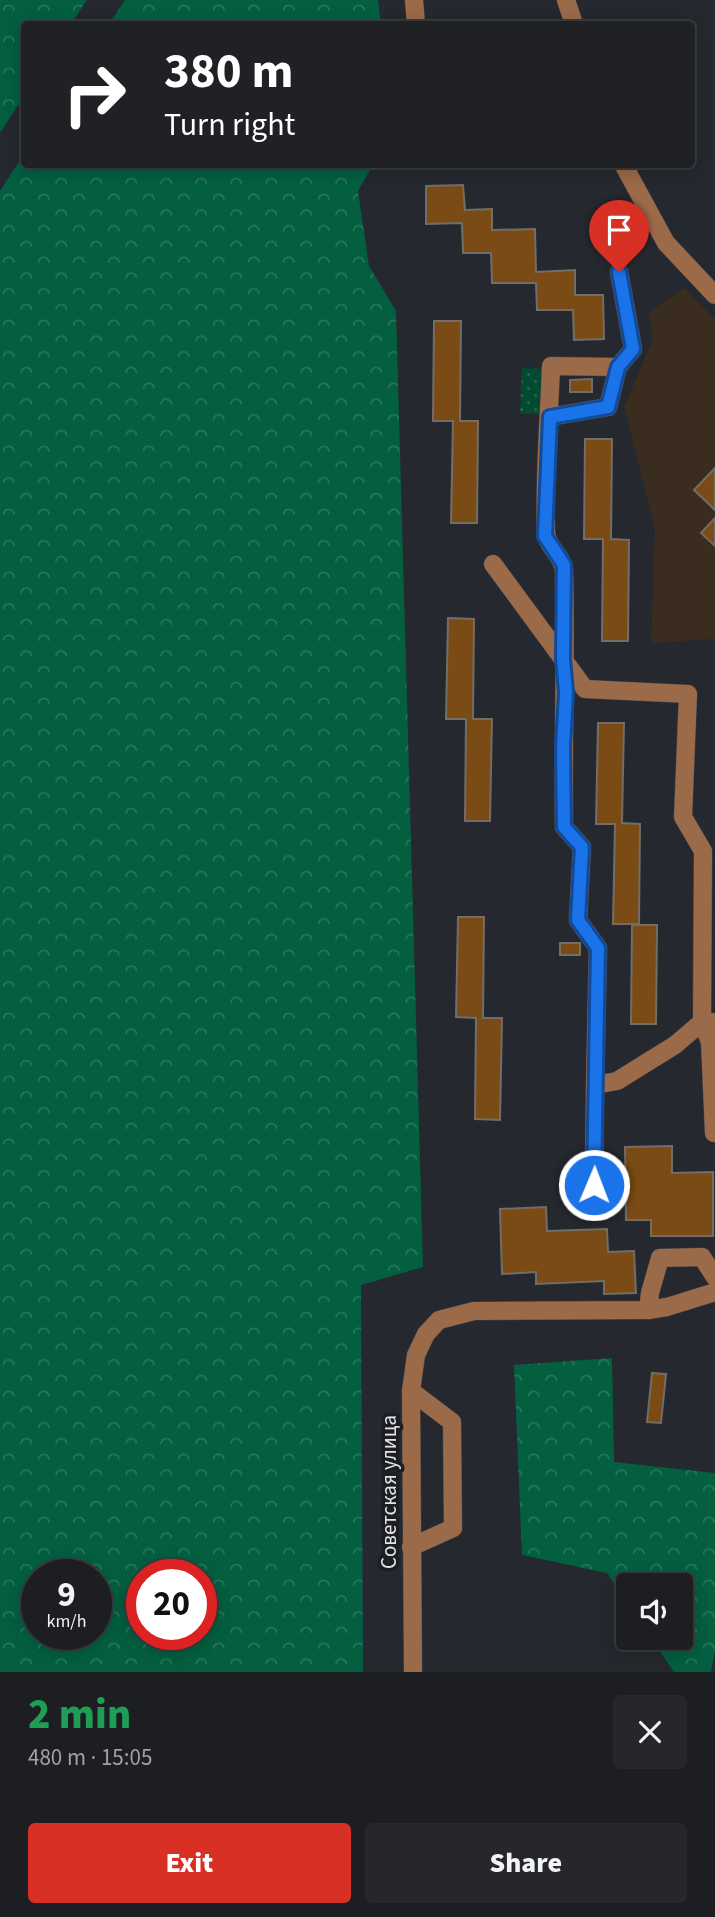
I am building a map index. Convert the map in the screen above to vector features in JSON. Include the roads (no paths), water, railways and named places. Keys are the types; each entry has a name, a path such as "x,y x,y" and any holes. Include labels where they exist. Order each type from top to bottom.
{"street":[{"path":"414,0 416,21"},
{"path":"566,0 573,21"},
{"path":"625,168 666,243 715,295"},
{"path":"550,417 608,407 618,367 633,349 619,272"},
{"path":"594,1185 598,948 578,920 582,847 564,827 564,565 545,536 551,366 618,367"},
{"path":"493,564 585,689 688,694 683,817 703,851 714,1133"},
{"path":"595,1085 617,1081 708,1022"},
{"path":"715,1277 702,1257 660,1258 648,1310 715,1292"},
{"name":"Советская улица","path":"413,1672 411,1391 416,1355 426,1334 439,1320 474,1311 648,1310"},
{"path":"411,1391 452,1422 453,1528 411,1547"}]}
